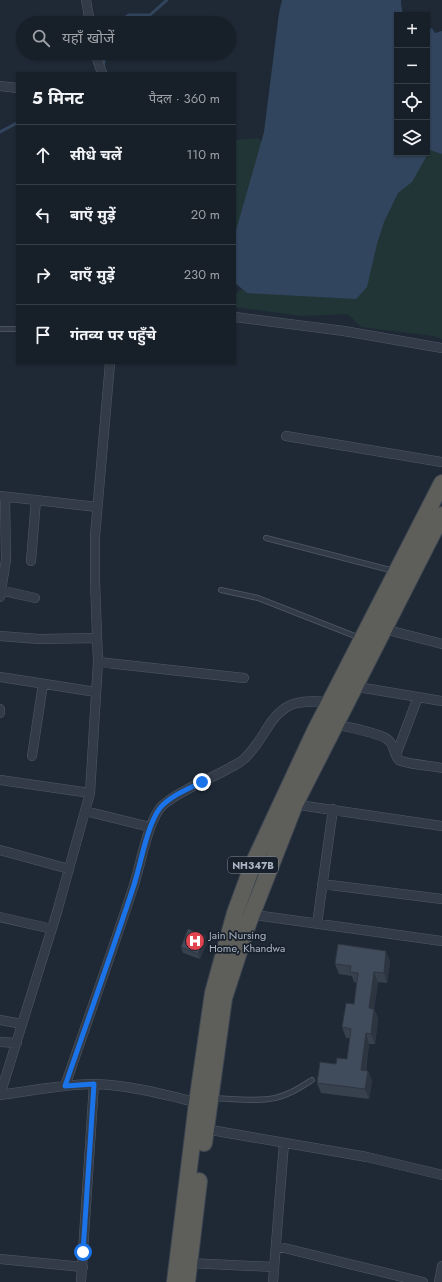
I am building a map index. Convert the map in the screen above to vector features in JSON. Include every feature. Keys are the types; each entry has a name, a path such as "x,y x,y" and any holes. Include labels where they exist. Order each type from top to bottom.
{"highway":[{"name":"NH347B","path":"176,1282 205,1102 224,998 222,984 235,913 253,864 336,724 355,686 369,642 384,629 404,574 442,483"},
{"name":"NH347B","path":"222,984 251,915 289,803 329,702 339,684 369,642 404,574 442,515"},
{"name":"NH347B","path":"187,1282 205,1129 205,1102"}],"street":[{"path":"86,0 89,16"},
{"path":"98,60 102,72"},
{"path":"0,86 16,88"},
{"path":"236,317 344,331 442,348"},
{"path":"110,364 95,536 98,662 90,793 52,929 0,1095 65,1086 94,1084 137,1088 205,1102"},
{"path":"286,436 442,462"},
{"path":"35,598 0,593 6,560 3,496 97,507"},
{"path":"31,561 36,500"},
{"path":"384,629 442,644"},
{"path":"0,636 39,639 97,638"},
{"path":"98,662 244,678"},
{"path":"0,677 96,692"},
{"path":"32,756 44,684"},
{"path":"339,684 442,701"},
{"path":"396,755 418,697"},
{"path":"65,1086 134,885 150,827 155,815 162,806 174,797 243,761 254,750 270,723 284,708 296,703 308,701 329,702"},
{"path":"0,708 0,713"},
{"path":"336,724 388,739 393,745 396,755 400,760 407,763 442,768"},
{"path":"0,780 90,793"},
{"path":"289,803 442,826"},
{"path":"317,924 333,809"},
{"path":"85,810 150,827"},
{"path":"0,850 69,869"},
{"path":"322,884 442,899"},
{"path":"235,913 442,941"},
{"path":"0,917 52,929"},
{"path":"0,1020 22,1024"},
{"path":"0,1042 17,1043"},
{"path":"81,1282 94,1084"},
{"path":"205,1129 367,1158 442,1175"},
{"path":"273,1282 284,1143"},
{"path":"276,1246 423,1282"},
{"path":"0,1259 83,1267"},
{"path":"189,1263 274,1267"},
{"path":"439,1282 442,1266"}],"lane":[{"path":"0,329 16,329"},
{"path":"266,538 404,574"},
{"path":"221,590 258,598 369,642"},
{"path":"205,1102 276,1098 294,1091 312,1080"}],"green space":[{"path":"258,138 268,148 236,265 236,140"},
{"path":"430,144 442,144 442,339 434,336 361,327 348,314 301,316 236,307 236,294 240,290 252,284 415,156 430,156"}],"water":[{"path":"282,0 401,0 402,12 394,12 394,156 427,156 412,182 398,193 384,222 377,244 367,287 356,299 247,293 236,284 236,230 264,132 279,13"},
{"path":"432,28 435,33 442,31 442,154 430,150 430,29"}],"building":[{"path":"188,929 205,936 198,954 181,947"},
{"path":"338,944 386,951 384,973 374,972 369,1008 374,1009 371,1034 366,1033 361,1070 368,1071 365,1089 317,1083 320,1062 336,1064 337,1058 347,1059 351,1029 342,1027 346,1003 354,1004 358,973 350,972 351,966 335,964"}],"waterway":[{"path":"127,16 150,15 167,0"},
{"path":"102,67 104,60"},
{"path":"0,132 16,124"}],"place":[{"name":"Jain Nursing Home, Khandwa","path":"195,941"}],"route":[{"path":"83,1252 94,1084 65,1086 134,885 150,827 155,815 162,806 174,797 202,782"}]}
